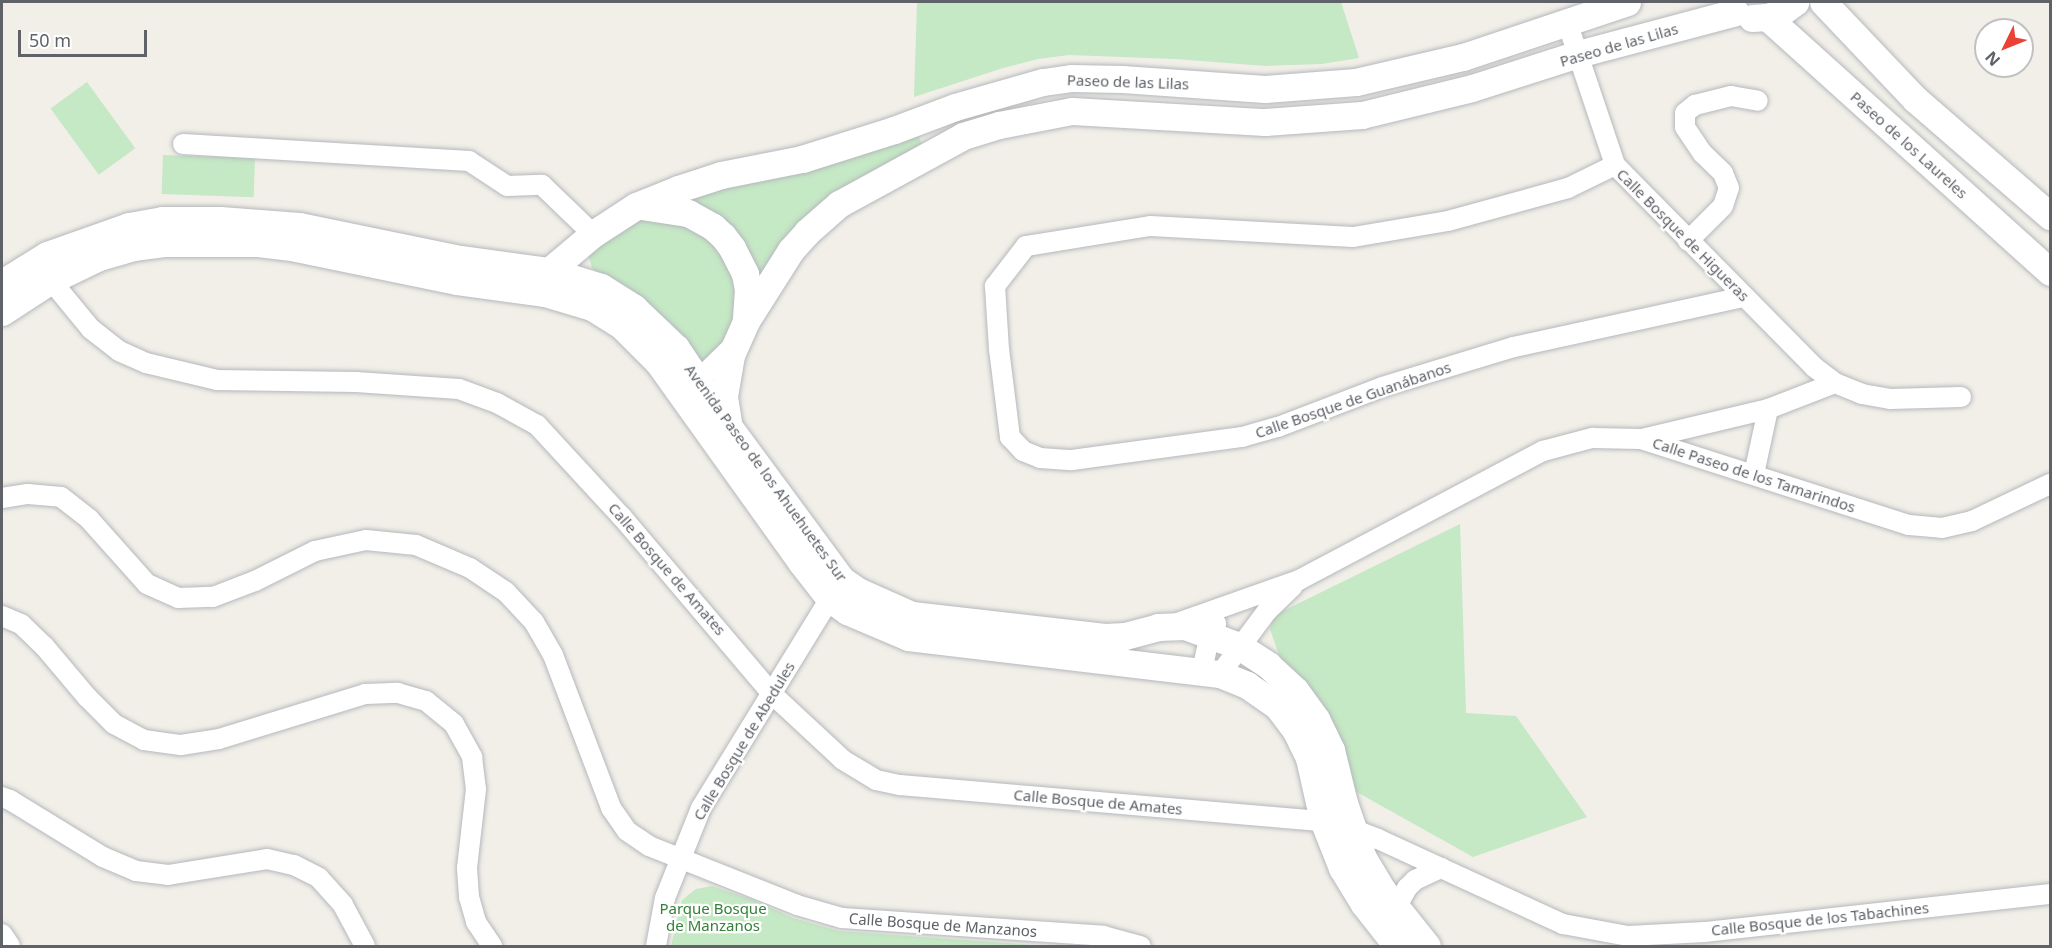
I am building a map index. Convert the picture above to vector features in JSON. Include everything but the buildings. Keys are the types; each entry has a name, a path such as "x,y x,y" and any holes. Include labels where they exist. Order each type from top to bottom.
{"street":[{"name":"Paseo de las Lilas","path":"549,271 593,234 636,206 721,175 802,159 894,130 955,107 1043,82 1081,78 1257,89 1324,87 1420,68 1519,40 1627,2"},
{"path":"1730,7 1752,18 1767,18 1780,13 1795,2"},
{"path":"1823,2 1915,99 2050,216"},
{"name":"Paseo de las Lilas","path":"690,388 741,332 791,250 822,218 869,185 947,144 981,130 1072,111 1265,122 1328,119 1417,103 1730,7"},
{"name":"Paseo de los Laureles","path":"1767,18 2050,272"},
{"name":"Calle Bosque de Higueras","path":"1567,22 1615,165 1814,368 1835,383 1862,394 1890,399 1961,398"},
{"path":"1688,241 1723,206 1730,188 1723,173 1703,154 1684,127 1685,113 1695,105 1731,96 1758,101"},
{"path":"1893,130 1902,109 1915,99"},
{"path":"183,144 469,161 507,186 542,185 593,234"},
{"name":"Calle Bosque de Guanábanos","path":"1615,165 1568,188 1503,206 1448,221 1353,237 1150,226 1026,246 995,286 999,349 1010,437 1023,451 1031,454 1072,460 1242,437 1278,427 1382,387 1514,347 1744,297"},
{"path":"636,206 688,213 723,236 745,274 748,289 741,332"},
{"name":"Avenida Paseo de los Ahuehuetes Sur","path":"2,312 75,243 129,226 162,220 230,220 299,226 460,259 549,271 601,287 634,308 676,348 690,388 836,589 866,621 908,637 1211,673 1263,695 1288,718 1309,758 1323,820 1352,887 1397,946"},
{"name":"Avenida Paseo de los Ahuehuetes Sur","path":"2,283 133,247 164,243 229,242 296,248 457,281 545,293 592,307 621,325 729,426 836,589 912,615 1105,637 1125,636 1172,625 1185,626 1239,646 1282,677 1316,719 1331,750 1352,828 1372,875 1427,946"},
{"name":"Calle Bosque de Amates","path":"43,271 91,329 119,351 146,363 217,380 356,382 459,389 497,403 537,425 622,517 772,694 843,760 876,780 923,787 1323,820"},
{"name":"Paseo de las Lilas","path":"729,426 725,412 725,380 741,332"},
{"path":"1641,439 1768,409 1835,383"},
{"path":"1754,474 1768,409"},
{"name":"Calle Paseo de los Tamarindos","path":"1172,625 1299,580 1543,451 1592,438 1641,439 1909,525 1942,528 1972,521 2050,484"},
{"name":"Calle Bosque de Manzanos","path":"2,498 28,494 61,497 89,519 147,584 178,598 213,597 255,581 315,551 366,540 416,545 470,568 506,592 534,622 553,655 610,808 627,831 649,846 797,905 842,918 1102,936 1141,946"},
{"name":"Calle Paseo de los Tamarindos","path":"1211,673 1239,646 1267,611 1299,580"},
{"name":"Calle Bosque de Abedules","path":"656,946 665,898 701,808 836,589"},
{"path":"1211,673 1210,634 1223,615 1245,599"},
{"path":"2,616 21,624 44,645 87,697 114,724 144,740 181,745 219,739 365,694 398,693 426,701 454,724 472,757 476,789 468,868 469,897 476,922 492,946"},
{"path":"2,797 103,857 136,871 168,875 267,859 294,865 319,878 343,905 365,946"},
{"name":"Calle Bosque de los Tabachines","path":"1323,820 1352,828 1563,924 1628,936 1705,932 2050,894"},
{"path":"1396,908 1407,888 1415,880 1441,868"},
{"path":"2,934 10,946"}],"green space":[{"path":"917,2 1341,2 1359,58 1322,64 1266,66 1175,59 1069,55 1038,59 1003,68 914,97"},
{"path":"87,82 135,148 99,175 51,108"},
{"path":"918,135 923,146 758,286 683,202 724,188"},
{"path":"163,155 255,158 254,197 162,194"},
{"path":"636,216 673,219 716,243 737,289 731,337 698,369 592,268 588,254"},
{"path":"1460,524 1466,713 1516,716 1587,817 1473,857 1346,786 1279,655 1270,629 1272,620 1279,613"},
{"name":"Parque Bosque de Manzanos","path":"712,886 753,900 793,918 839,931 1048,946 671,946 682,900 696,889"}]}
